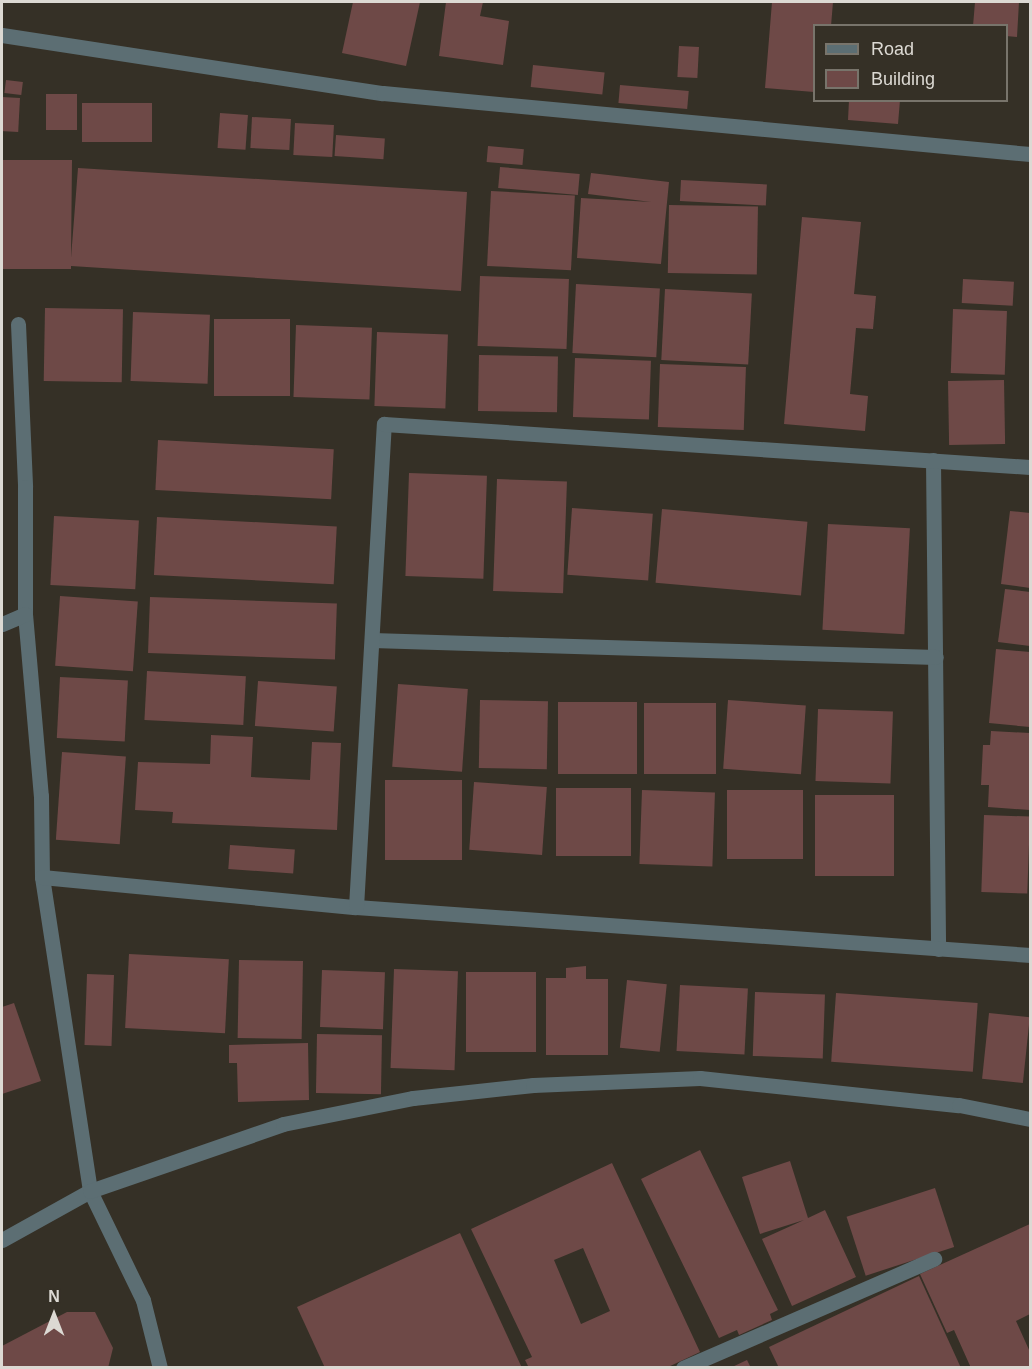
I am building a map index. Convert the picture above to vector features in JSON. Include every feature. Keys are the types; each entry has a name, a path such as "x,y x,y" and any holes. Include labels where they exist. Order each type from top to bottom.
{"street":[{"path":"2,35 394,94 1030,154"},
{"path":"18,324 26,487 25,614 41,796 42,877 90,1191 143,1300 160,1368"},
{"path":"356,907 384,424 1030,467"},
{"path":"933,460 938,949"},
{"path":"2,624 25,614"},
{"path":"372,640 936,657"},
{"path":"42,877 356,907 1030,955"},
{"path":"2,1240 90,1191 283,1124 413,1098 533,1085 700,1078 959,1105 1030,1119"},
{"path":"683,1368 934,1259"}],"building":[{"path":"353,2 420,2 406,66 342,53"},
{"path":"446,2 483,2 480,16 509,21 503,65 439,56"},
{"path":"772,2 833,2 831,24 813,24 813,92 765,88"},
{"path":"975,2 1019,2 1017,37 1008,36 1008,24 973,24"},
{"path":"679,46 699,47 697,78 677,77"},
{"path":"533,65 605,73 602,94 531,87"},
{"path":"6,80 23,82 21,95 4,93"},
{"path":"620,85 689,91 687,109 618,103"},
{"path":"46,94 77,94 77,130 46,130"},
{"path":"2,97 20,98 18,132 2,131"},
{"path":"849,102 900,102 898,124 848,120"},
{"path":"82,103 152,103 152,142 82,142"},
{"path":"220,113 248,115 245,150 218,148"},
{"path":"252,117 291,119 289,150 250,148"},
{"path":"295,123 334,125 332,157 293,155"},
{"path":"336,135 385,138 383,159 335,156"},
{"path":"488,146 524,149 522,165 487,162"},
{"path":"2,160 72,160 71,258 78,168 467,192 461,291 71,266 71,269 2,269"},
{"path":"500,167 580,174 578,195 498,188"},
{"path":"591,173 669,182 661,264 577,258 581,198 651,202 588,194"},
{"path":"681,180 767,185 766,205 680,201"},
{"path":"491,191 575,195 571,270 487,266"},
{"path":"669,205 758,207 757,275 668,273"},
{"path":"802,217 861,222 854,294 876,296 873,329 856,328 850,394 868,396 865,431 784,424"},
{"path":"480,276 569,279 567,349 478,346"},
{"path":"963,279 1014,282 1013,306 962,303"},
{"path":"576,284 660,288 656,357 572,353"},
{"path":"665,289 752,294 748,364 661,360"},
{"path":"45,308 123,309 122,382 44,381"},
{"path":"953,309 1007,311 1005,375 951,373"},
{"path":"133,312 210,315 208,384 131,381"},
{"path":"214,319 290,319 290,396 214,396"},
{"path":"296,325 372,328 369,400 293,397"},
{"path":"377,332 448,334 445,408 374,406"},
{"path":"479,355 558,356 557,412 478,411"},
{"path":"575,358 651,361 649,420 573,417"},
{"path":"660,364 746,367 744,430 658,427"},
{"path":"1004,380 1005,444 949,445 948,381"},
{"path":"158,440 334,449 331,499 155,490"},
{"path":"409,473 487,476 483,579 405,576"},
{"path":"497,479 567,481 563,593 493,591"},
{"path":"572,508 653,514 648,580 567,575"},
{"path":"662,509 807,522 801,595 656,583"},
{"path":"1010,511 1030,513 1030,588 1001,584"},
{"path":"54,516 139,520 135,589 50,585"},
{"path":"157,517 337,526 334,584 154,575"},
{"path":"828,524 910,528 904,634 822,630"},
{"path":"1005,589 1030,592 1030,646 998,642"},
{"path":"60,596 138,601 133,671 55,666"},
{"path":"150,597 337,604 335,659 148,653"},
{"path":"996,649 1030,652 1030,727 989,723"},
{"path":"147,671 246,676 243,725 144,720"},
{"path":"60,677 128,681 125,741 57,738"},
{"path":"258,681 337,687 334,731 255,726"},
{"path":"398,684 468,689 462,772 392,767"},
{"path":"480,700 548,701 547,769 479,768"},
{"path":"728,700 806,705 801,774 723,769"},
{"path":"558,702 637,702 637,774 558,774"},
{"path":"644,703 716,703 716,774 644,774"},
{"path":"818,709 893,712 890,784 815,781"},
{"path":"991,731 1030,733 1030,810 988,807 989,785 981,785 983,745 990,745"},
{"path":"211,735 253,737 251,777 310,780 312,742 341,743 337,830 172,823 173,812 135,810 138,762 210,764"},
{"path":"62,752 126,756 120,844 56,840"},
{"path":"385,780 462,780 462,860 385,860"},
{"path":"474,782 547,787 542,855 469,850"},
{"path":"556,788 631,788 631,856 556,856"},
{"path":"642,790 715,793 712,867 639,864"},
{"path":"727,790 803,790 803,859 727,859"},
{"path":"815,795 894,795 894,876 815,876"},
{"path":"984,815 1030,817 1027,894 981,892"},
{"path":"230,845 295,850 293,873 228,869"},
{"path":"129,954 229,959 225,1033 125,1028"},
{"path":"239,960 303,961 302,1039 238,1038"},
{"path":"586,966 586,979 608,979 608,1055 546,1055 546,978 566,978 566,968"},
{"path":"394,969 458,971 455,1070 391,1068"},
{"path":"322,970 385,972 383,1029 320,1027"},
{"path":"466,972 536,972 536,1052 466,1052"},
{"path":"87,974 114,975 112,1046 85,1045"},
{"path":"627,980 667,984 660,1052 620,1048"},
{"path":"680,985 748,989 744,1054 677,1051"},
{"path":"755,992 825,994 823,1058 753,1056"},
{"path":"836,993 978,1003 973,1072 831,1062"},
{"path":"14,1003 41,1081 2,1094 2,1007"},
{"path":"989,1013 1030,1017 1023,1083 982,1079"},
{"path":"317,1034 382,1035 381,1094 316,1093"},
{"path":"308,1043 309,1100 238,1102 237,1063 229,1063 229,1045"},
{"path":"700,1150 778,1310 770,1314 772,1320 739,1335 737,1330 719,1338 641,1179"},
{"path":"790,1161 808,1218 825,1210 856,1277 792,1306 762,1239 804,1220 760,1234 742,1177"},
{"path":"612,1163 700,1352 666,1368 529,1368 525,1360 532,1357 471,1229","holes":["583,1248 610,1311 581,1324 554,1260"]},
{"path":"935,1188 954,1247 866,1276 847,1217"},
{"path":"1030,1224 1030,1314 1016,1321 1030,1352 1030,1368 971,1368 954,1330 947,1333 920,1274"},
{"path":"460,1233 522,1368 325,1368 297,1307"},
{"path":"919,1276 961,1368 779,1368 769,1347"},
{"path":"67,1312 95,1312 113,1348 108,1368 2,1368 2,1346"},
{"path":"747,1360 751,1368 730,1368"}]}
